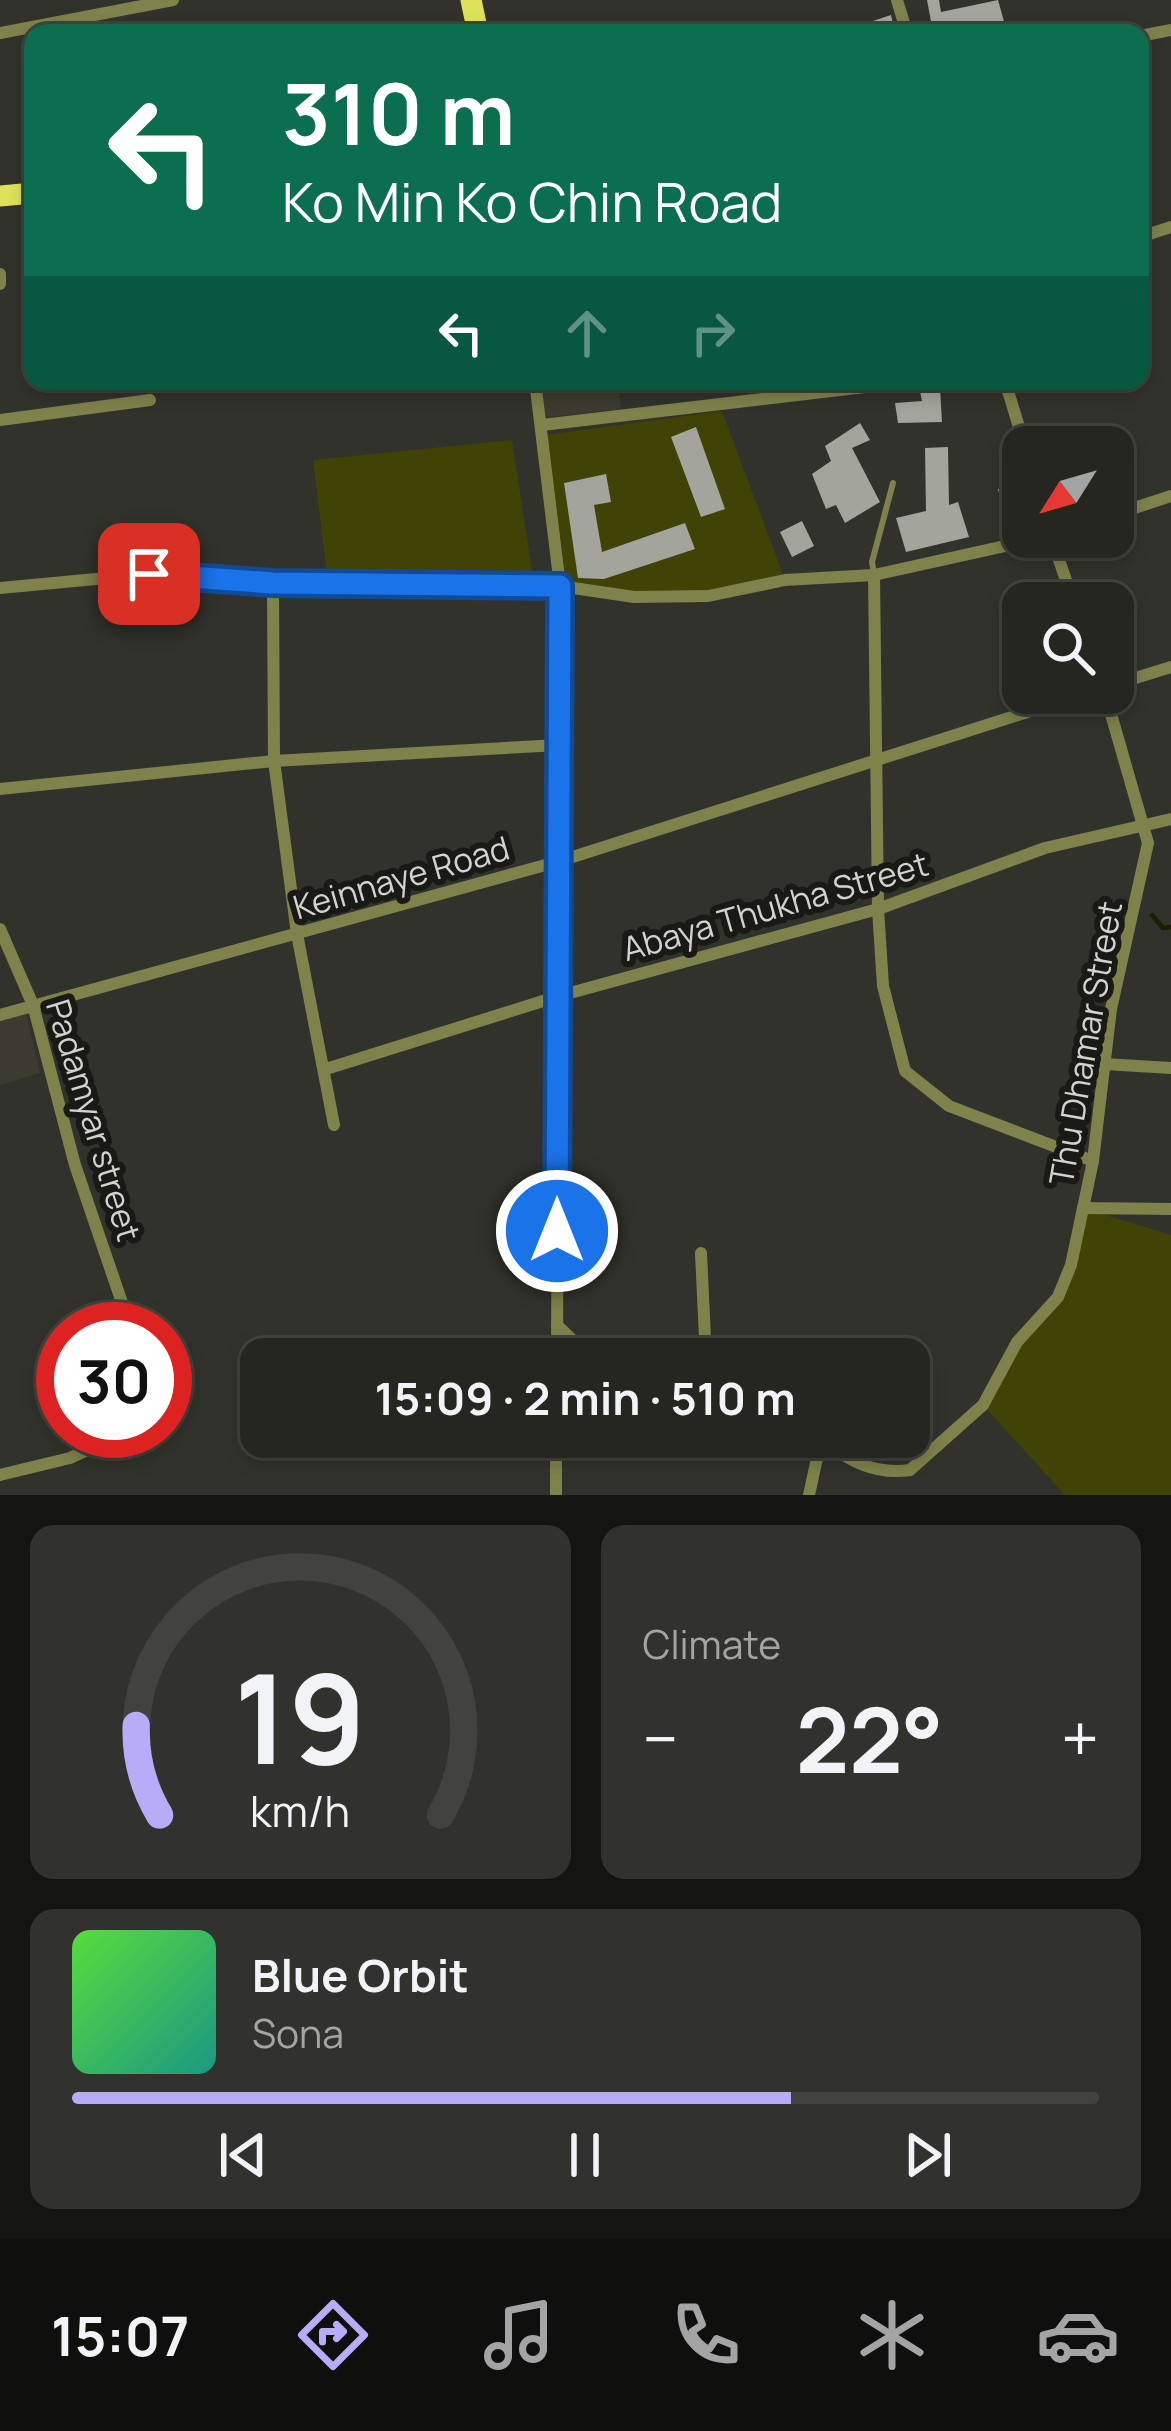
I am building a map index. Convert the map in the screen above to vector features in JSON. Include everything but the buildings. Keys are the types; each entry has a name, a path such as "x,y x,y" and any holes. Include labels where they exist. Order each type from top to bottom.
{"street":[{"path":"47,24 173,0"},
{"path":"0,274 0,284"},
{"path":"537,390 560,586 557,1338"},
{"path":"542,425 840,390"},
{"path":"1009,390 1019,426"},
{"path":"0,420 150,400"},
{"path":"1134,508 1171,496"},
{"path":"0,588 149,574 273,583 560,586 634,597 708,596 785,580 874,575 1002,547"},
{"path":"874,575 880,757 878,909 883,986 905,1071 949,1106 1093,1161"},
{"path":"273,583 274,761 297,934 334,1126"},
{"path":"1134,678 1171,667"},
{"name":"Keinnaye Road","path":"0,1015 560,861 1019,714"},
{"name":"Thu Dhamar Street","path":"930,1455 983,1405 1017,1342 1058,1297 1071,1265 1093,1161 1111,1009 1144,873 1145,824 1111,714"},
{"path":"0,789 274,761 559,745"},
{"name":"Abaya Thukha Street","path":"326,1070 559,996 878,909 1045,848 1171,819"},
{"name":"Padamyar street","path":"0,928 33,1006 75,1166 121,1302"},
{"path":"1104,1064 1171,1068"},
{"path":"1083,1208 1171,1209"},
{"path":"700,1253 705,1338"},
{"path":"557,1325 570,1338"},
{"path":"0,1475 70,1458"},
{"path":"556,1458 556,1495"},
{"path":"809,1495 815,1458"},
{"name":"Thu Dhamar Street","path":"841,1458 877,1470 910,1470 927,1458"}],"lane":[{"path":"874,575 893,483"}],"shaded area":[{"path":"537,390 619,390 621,409 540,418"},
{"path":"722,411 784,577 708,596 566,593 544,435"},
{"path":"512,440 534,583 327,574 313,460"},
{"path":"26,1013 40,1073 0,1085 0,1021"},
{"path":"1083,1208 1171,1235 1171,1495 1065,1495 983,1405 1017,1342 1058,1297"}],"waterway":[{"path":"1152,915 1163,928 1171,927"}],"route":[{"path":"149,574 273,583 560,586 557,1231"}]}
